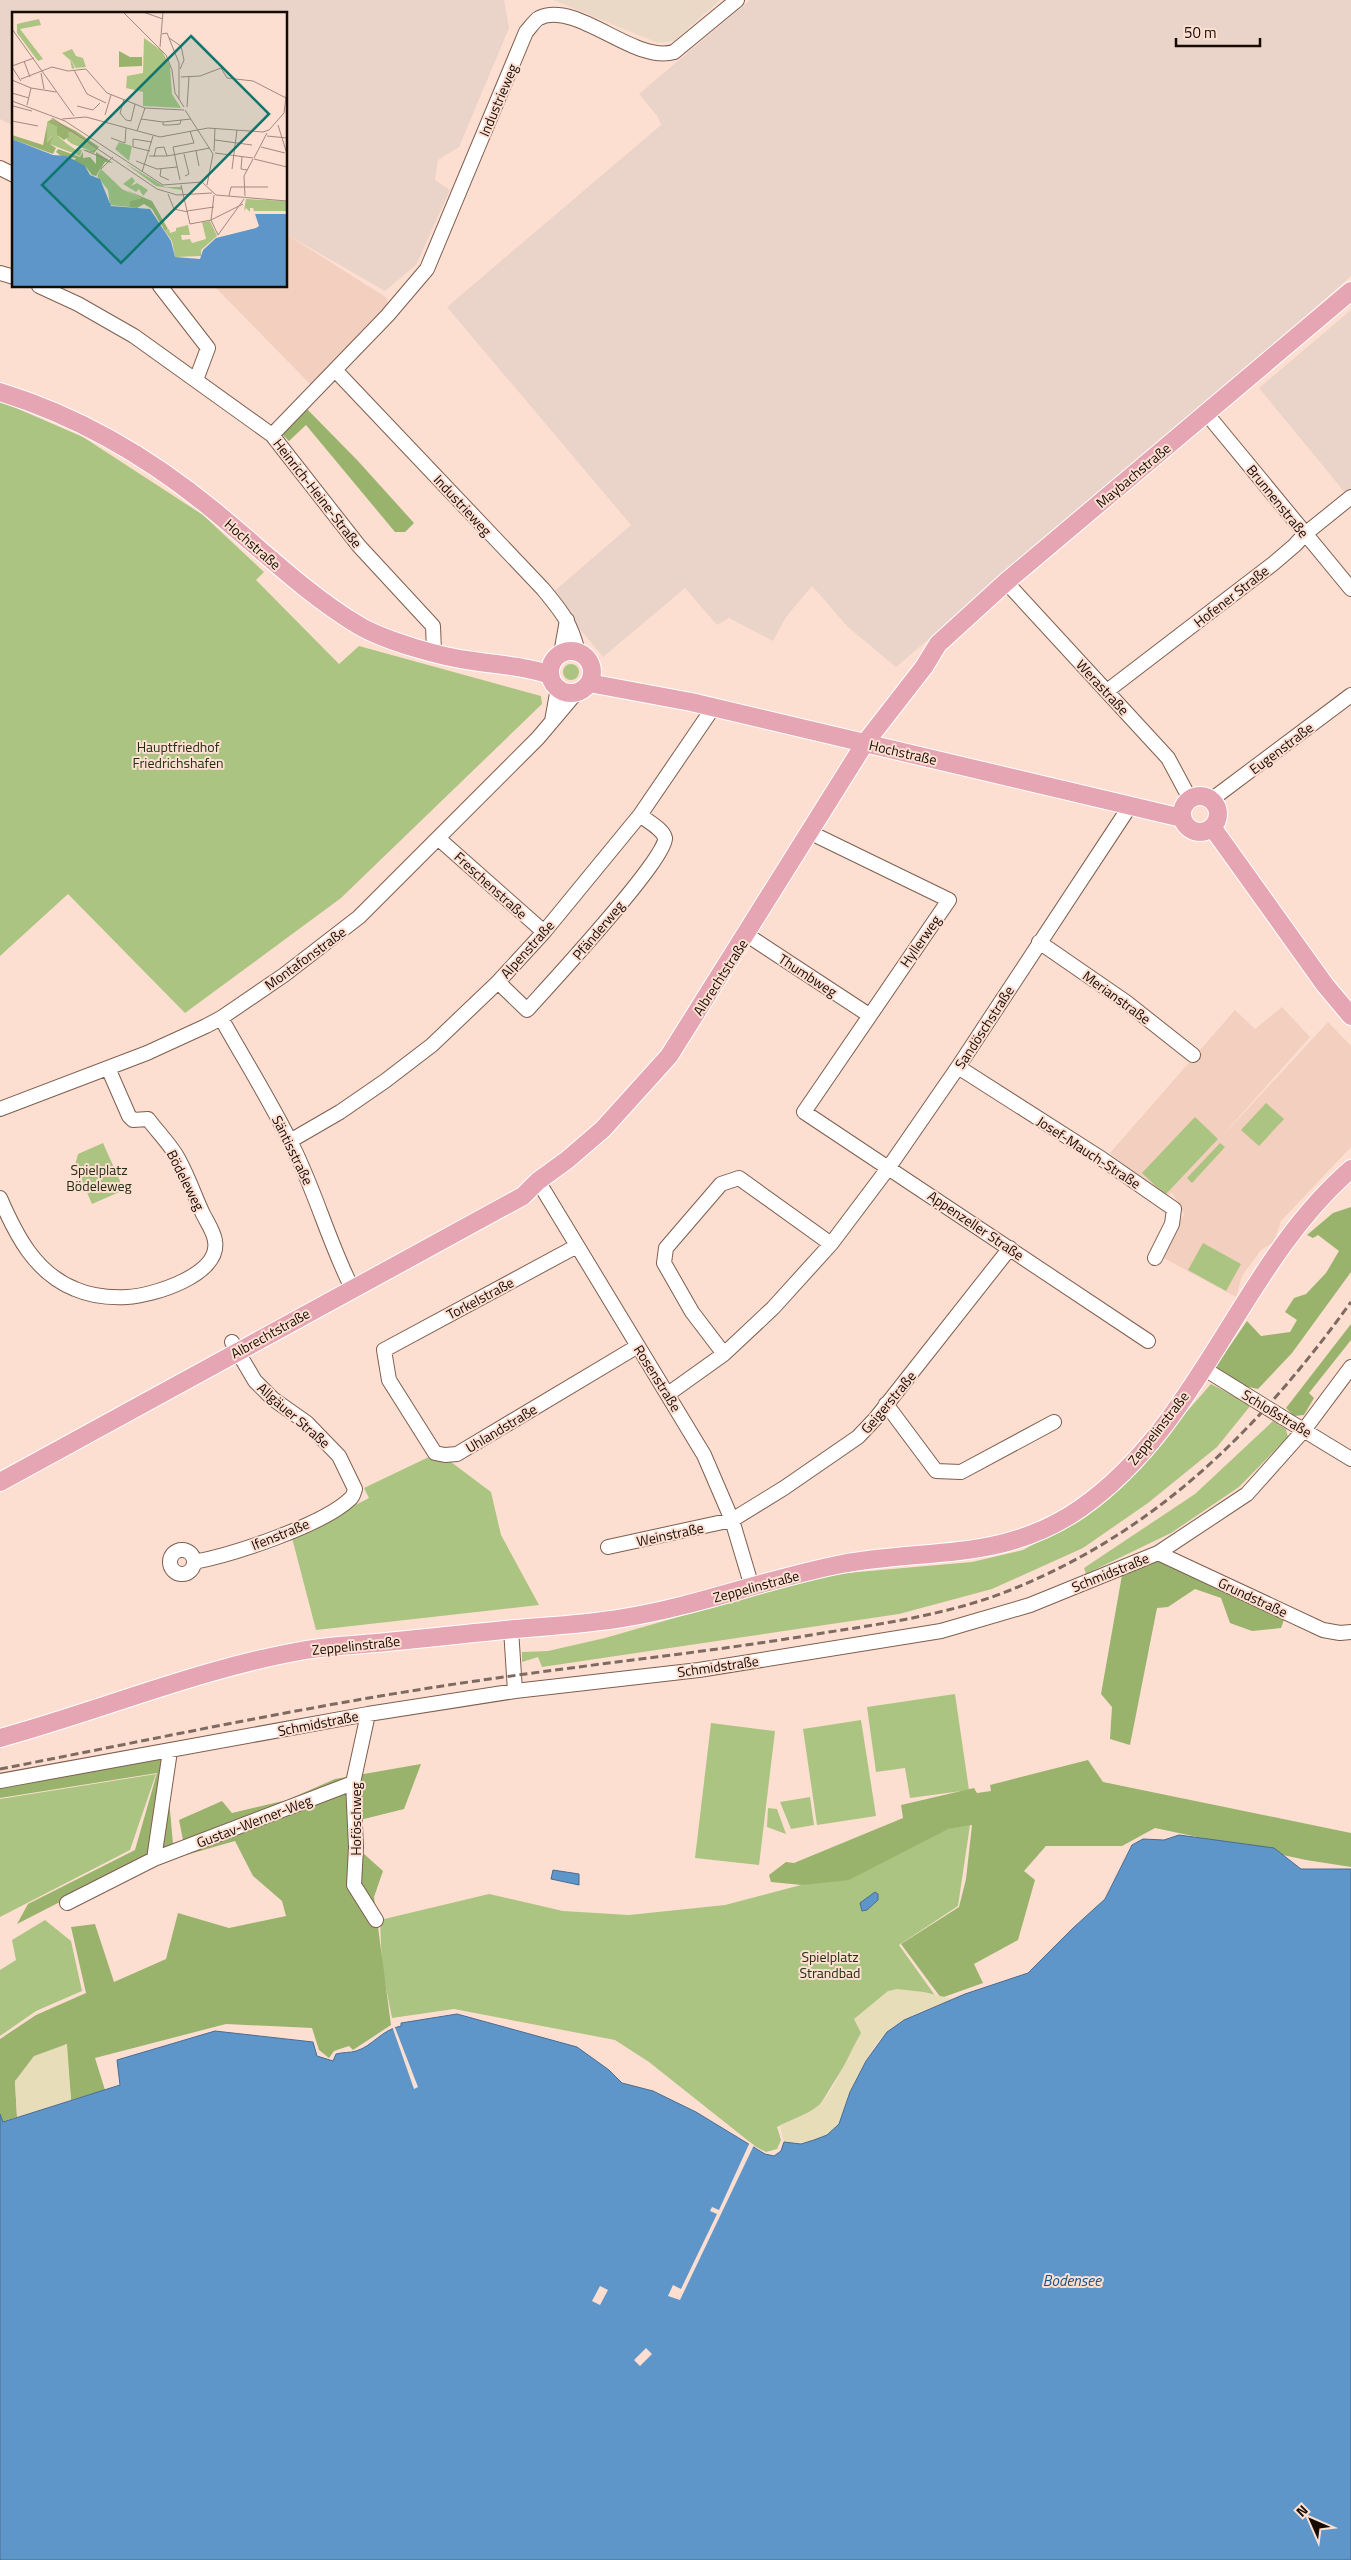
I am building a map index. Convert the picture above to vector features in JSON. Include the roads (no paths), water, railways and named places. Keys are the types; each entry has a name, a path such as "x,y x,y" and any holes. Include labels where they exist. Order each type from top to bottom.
{"main road":[{"name":"Maybachstraße","path":"865,743 924,667 933,664 985,614 1010,586 1341,309 1351,291"},
{"name":"Hochstraße","path":"0,392 38,404 74,420 127,449 212,509 305,588 360,626 386,638 471,661 518,666 534,661 560,666 568,693 586,681 624,688 1182,818"},
{"path":"560,666 587,658 586,681"},
{"name":"Albrechtstraße","path":"0,1470 235,1347 350,1284 523,1184 538,1181 567,1160 603,1129 638,1093 669,1056 865,743"},
{"path":"1200,796 1211,800 1216,806 1218,814 1212,827 1206,831 1194,831 1185,824 1182,818 1184,805 1190,799 1200,796"},
{"path":"1212,827 1325,985 1351,1016"},
{"name":"Zeppelinstraße","path":"0,1738 207,1672 257,1660 309,1650 623,1619 846,1563 960,1553 1006,1543 1048,1528 1079,1510 1100,1494 1135,1461 1161,1430 1272,1261 1323,1198 1351,1169"},
{"name":"Albrechtstraße","path":"0,1482 235,1347"}],"street":[{"name":"Industrieweg","path":"272,435 336,371 428,268 526,32 538,18 556,12 571,16 644,48 666,54 682,46 737,0"},
{"path":"0,168 12,174"},
{"name":"Heinrich-Heine-Straße","path":"43,288 78,304 134,336 272,435 359,546 433,626 434,651"},
{"path":"162,288 208,348 196,380"},
{"name":"Industrieweg","path":"336,371 543,589 567,619 574,634 560,666"},
{"name":"Brunnenstraße","path":"1210,418 1351,589"},
{"name":"Hofener Straße","path":"1107,691 1274,563 1305,534 1351,498"},
{"name":"Werastraße","path":"1010,586 1168,758 1190,799"},
{"name":"Montafonstraße","path":"552,721 560,666"},
{"name":"Montafonstraße","path":"0,1109 108,1068 221,1018 284,975 359,917 538,738 586,681"},
{"name":"Eugenstraße","path":"1211,800 1351,695"},
{"name":"Alpenstraße","path":"290,1141 340,1112 424,1051 498,982 544,932 640,815 713,708"},
{"name":"Sandöschstraße","path":"668,1394 724,1354 773,1308 831,1244 889,1167 958,1067 1130,806"},
{"name":"Pfänderweg","path":"498,982 527,1010 582,950 642,876 664,845 665,838 661,832 640,815"},
{"name":"Hyllerweg","path":"804,1112 949,900 809,832"},
{"name":"Freschenstraße","path":"439,839 544,932"},
{"name":"Thumbweg","path":"747,934 869,1015"},
{"name":"Merianstraße","path":"1039,942 1126,1002 1193,1056"},
{"name":"Säntisstraße","path":"221,1018 290,1141 318,1203 350,1284"},
{"name":"Josef-Mauch-Straße","path":"958,1067 1102,1159 1174,1209 1172,1224 1155,1258"},
{"name":"Bödeleweg","path":"0,1198 20,1242 30,1255 52,1276 73,1289 94,1296 128,1297 164,1289 200,1272 214,1258 216,1242 176,1155 148,1119 133,1120 128,1116 108,1068"},
{"name":"Appenzeller Straße","path":"804,1112 1148,1341"},
{"path":"724,1354 692,1312 664,1263 666,1248 721,1184 739,1178 831,1244"},
{"name":"Rosenstraße","path":"538,1181 704,1455 732,1520 752,1587"},
{"name":"Torkelstraße","path":"384,1350 577,1246"},
{"name":"Geigerstraße","path":"732,1520 784,1488 858,1437 1010,1248"},
{"name":"Uhlandstraße","path":"384,1350 389,1380 435,1453 445,1455 457,1454 470,1447 638,1346"},
{"name":"Allgäuer Straße","path":"235,1347 256,1381 273,1400 307,1423 339,1456 355,1489"},
{"name":"Schmidstraße","path":"0,1781 368,1714 515,1691 699,1670 940,1631 1030,1605 1158,1553 1247,1494 1304,1430 1351,1367"},
{"name":"Schloßstraße","path":"1203,1368 1351,1459"},
{"path":"886,1404 936,1471 961,1472 1054,1422"},
{"name":"Ifenstraße","path":"194,1562 267,1541 303,1526 352,1498 355,1489"},
{"name":"Weinstraße","path":"608,1547 732,1520"},
{"name":"Grundstraße","path":"1158,1553 1323,1630 1340,1633 1351,1632"},
{"path":"511,1629 515,1691"},
{"name":"Hoföschweg","path":"368,1714 354,1783 356,1847 354,1885 376,1920"},
{"path":"154,1860 170,1751"},
{"name":"Gustav-Werner-Weg","path":"67,1903 154,1860 354,1783"}],"water":[{"name":"Bodensee","path":"1179,1835 1274,1848 1301,1869 1351,1869 1351,2560 0,2560 0,2114 3,2122 120,2085 117,2060 215,2031 313,2042 317,2056 333,2061 336,2054 362,2049 388,2031 401,2026 401,2023 457,2014 577,2047 609,2070 622,2083 653,2091 696,2112 765,2154 774,2156 781,2151 784,2142 801,2144 814,2140 827,2135 839,2124 850,2092 866,2061 887,2032 904,2020 965,1994 1028,1973 1105,1899 1132,1845 1143,1839 1164,1840"},
{"path":"553,1870 579,1874 579,1885 551,1879"},
{"path":"875,1892 878,1894 878,1900 867,1910 862,1911 860,1903"}],"railway":[{"path":"0,1769 372,1697 497,1678 705,1651 873,1625 960,1607 1003,1593 1057,1569 1108,1541 1155,1509 1198,1474 1240,1435 1278,1394 1351,1302"}],"park label":[{"name":"Hauptfriedhof Friedrichshafen","path":"178,754"},
{"name":"Spielplatz Bödeleweg","path":"99,1178"},
{"name":"Spielplatz Strandbad","path":"830,1964"}]}
